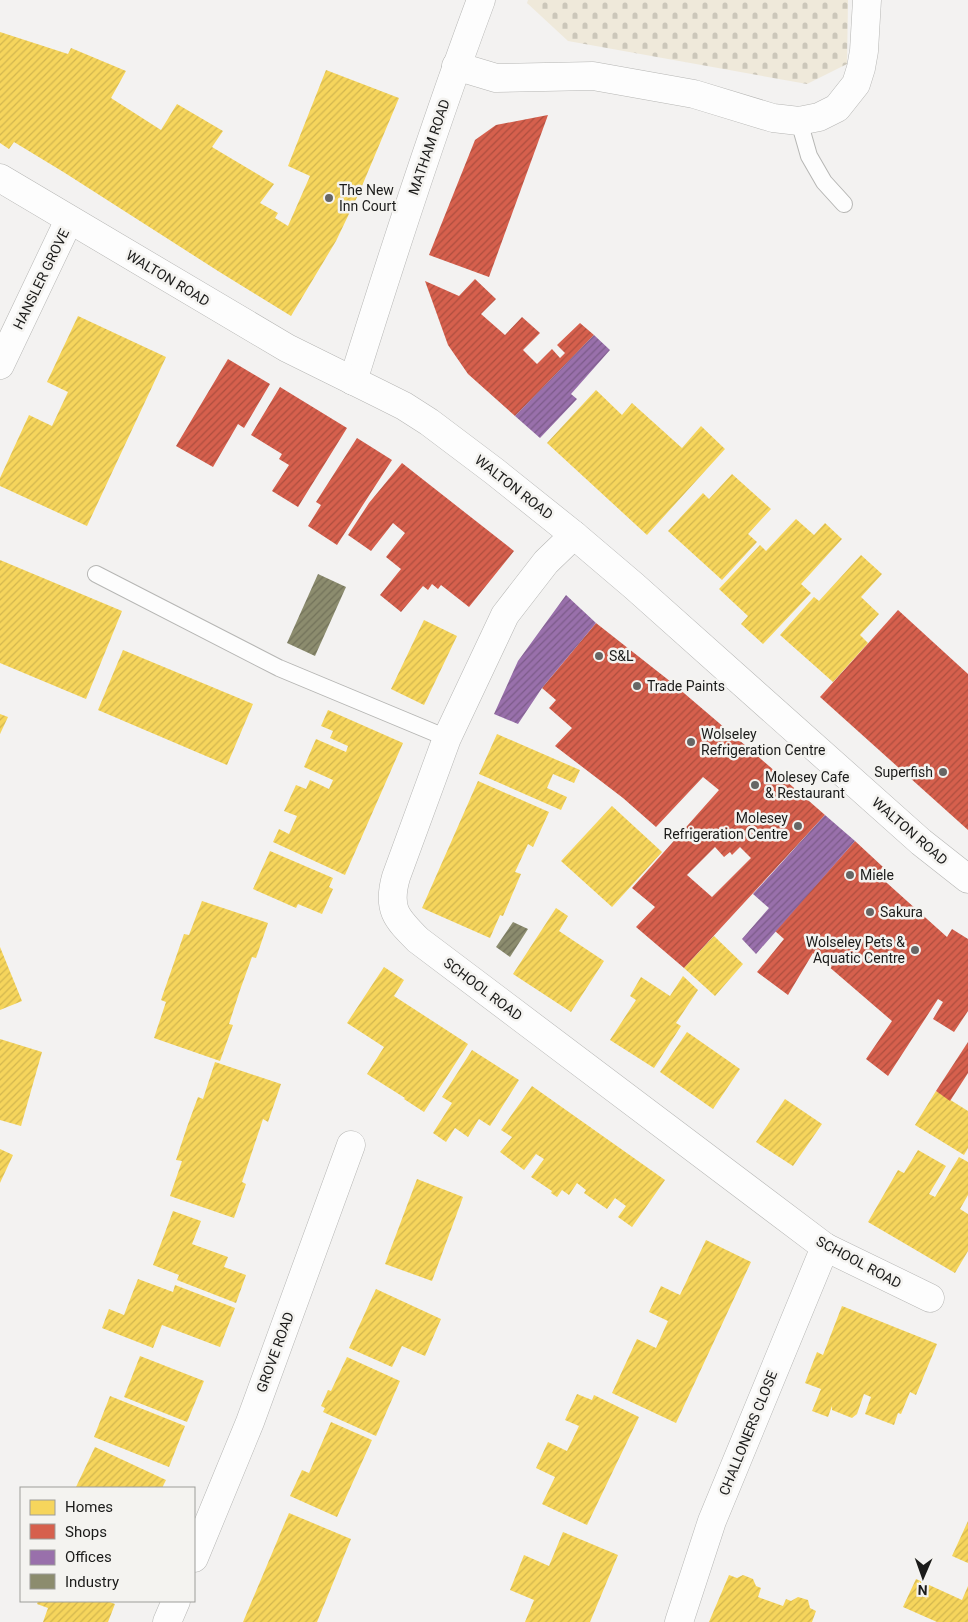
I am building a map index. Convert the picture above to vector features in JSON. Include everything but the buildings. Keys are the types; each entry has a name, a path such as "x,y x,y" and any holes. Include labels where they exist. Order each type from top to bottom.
{"street":[{"name":"MATHAM ROAD","path":"352,381 395,246 456,66 481,0"},
{"path":"456,66 496,78 593,76 694,94 773,118 799,121 819,117 837,108 856,84 864,50 867,0"},
{"name":"WALTON ROAD","path":"0,178 287,348 404,406 429,422 478,458 574,535 634,586 921,842 968,879"},
{"name":"HANSLER GROVE","path":"0,365 70,220"},
{"name":"SCHOOL ROAD","path":"574,535 546,562 505,615 447,738 392,891 392,902 396,914 403,925 418,940 825,1246 930,1298"},
{"name":"GROVE ROAD","path":"195,1556 250,1422 351,1145"},
{"name":"CHALLONERS CLOSE","path":"679,1622 712,1521 825,1246"},
{"path":"167,1622 176,1602"}],"lane":[{"path":"799,121 809,156 824,182 844,204"},
{"path":"96,574 279,668 447,738"}],"green space":[{"path":"528,0 848,0 847,64 807,84 568,41 527,3"}],"place":[{"name":"The New Inn Court","path":"329,198"},
{"name":"S&L","path":"599,656"},
{"name":"Trade Paints","path":"637,686"},
{"name":"Wolseley Refrigeration Centre","path":"691,742"},
{"name":"Superfish","path":"943,772"},
{"name":"Molesey Cafe & Restaurant","path":"755,785"},
{"name":"Molesey Refrigeration Centre","path":"798,826"},
{"name":"Miele","path":"850,875"},
{"name":"Sakura","path":"870,912"},
{"name":"Wolseley Pets & Aquatic Centre","path":"915,950"}]}
